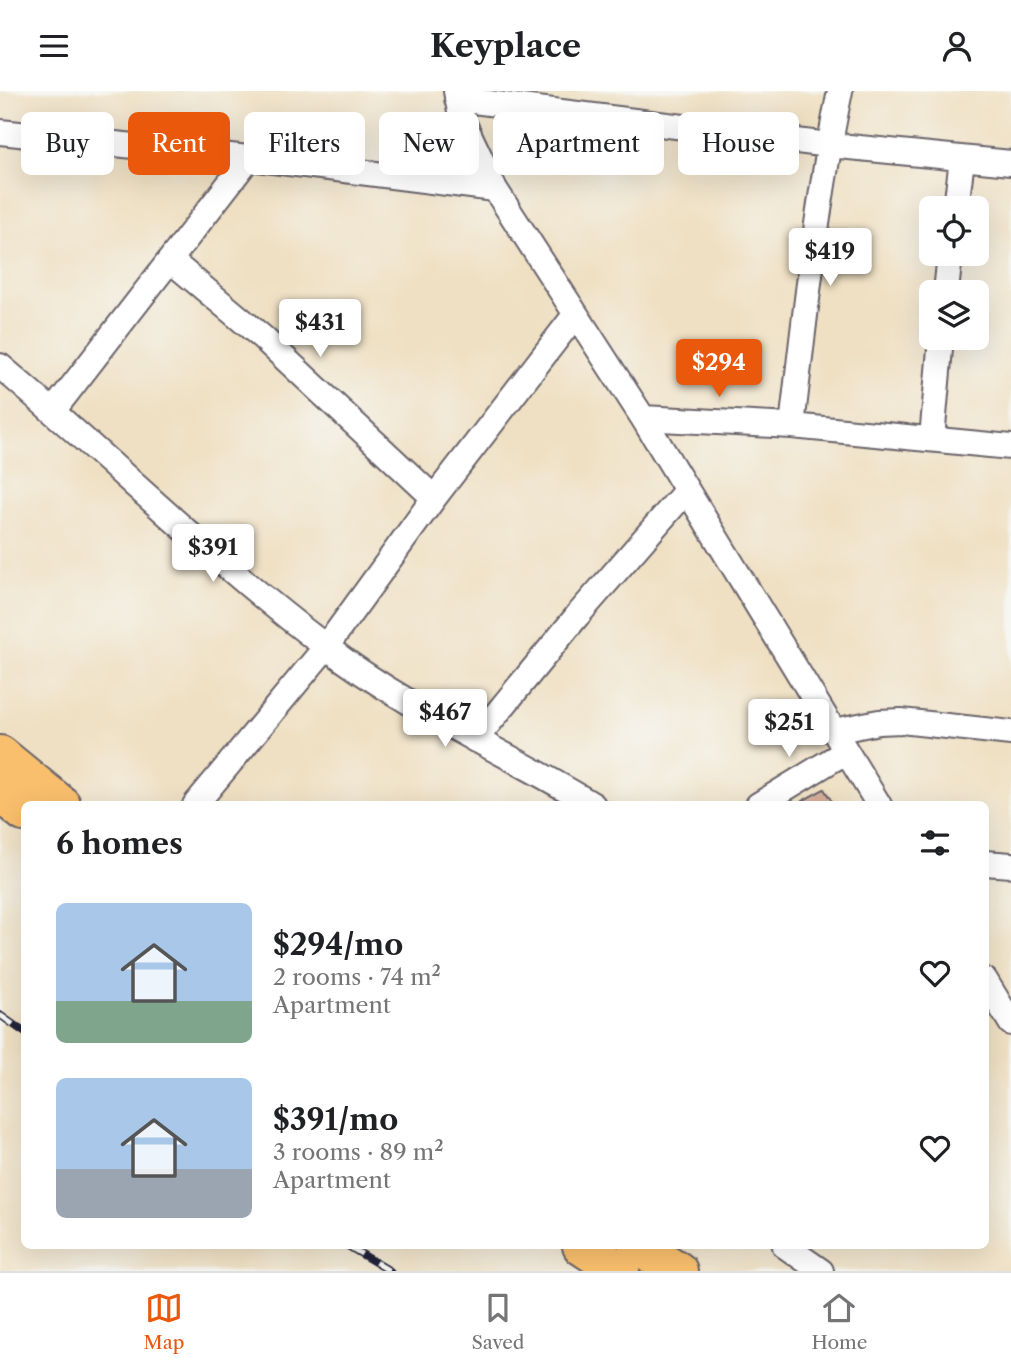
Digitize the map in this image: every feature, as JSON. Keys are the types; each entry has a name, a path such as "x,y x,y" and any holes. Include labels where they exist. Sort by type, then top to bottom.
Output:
{"highway":[{"path":"0,755 56,801"},
{"path":"0,792 21,810"},
{"path":"587,1249 620,1271"},
{"path":"643,1249 678,1271"}],"street":[{"path":"792,426 808,284 840,91"},
{"path":"877,801 643,418 495,189 461,117 456,95 829,145 1011,163"},
{"path":"0,132 244,157"},
{"path":"957,196 962,159"},
{"path":"52,411 244,164"},
{"path":"365,173 495,189"},
{"path":"170,260 262,337 435,498"},
{"path":"198,801 326,647 435,498 575,315"},
{"path":"932,438 940,350"},
{"path":"0,366 208,550 326,647 400,696 586,801"},
{"path":"643,418 792,426 1011,447"},
{"path":"475,740 687,491"},
{"path":"763,801 840,742 878,722 901,721 1011,729"},
{"path":"989,863 1011,865"},
{"path":"989,987 1011,1023"},
{"path":"789,1249 821,1271"}],"building":[{"path":"824,789 832,801 802,801"}],"railway":[{"path":"0,1015 21,1030"},
{"path":"353,1249 390,1271"}]}
